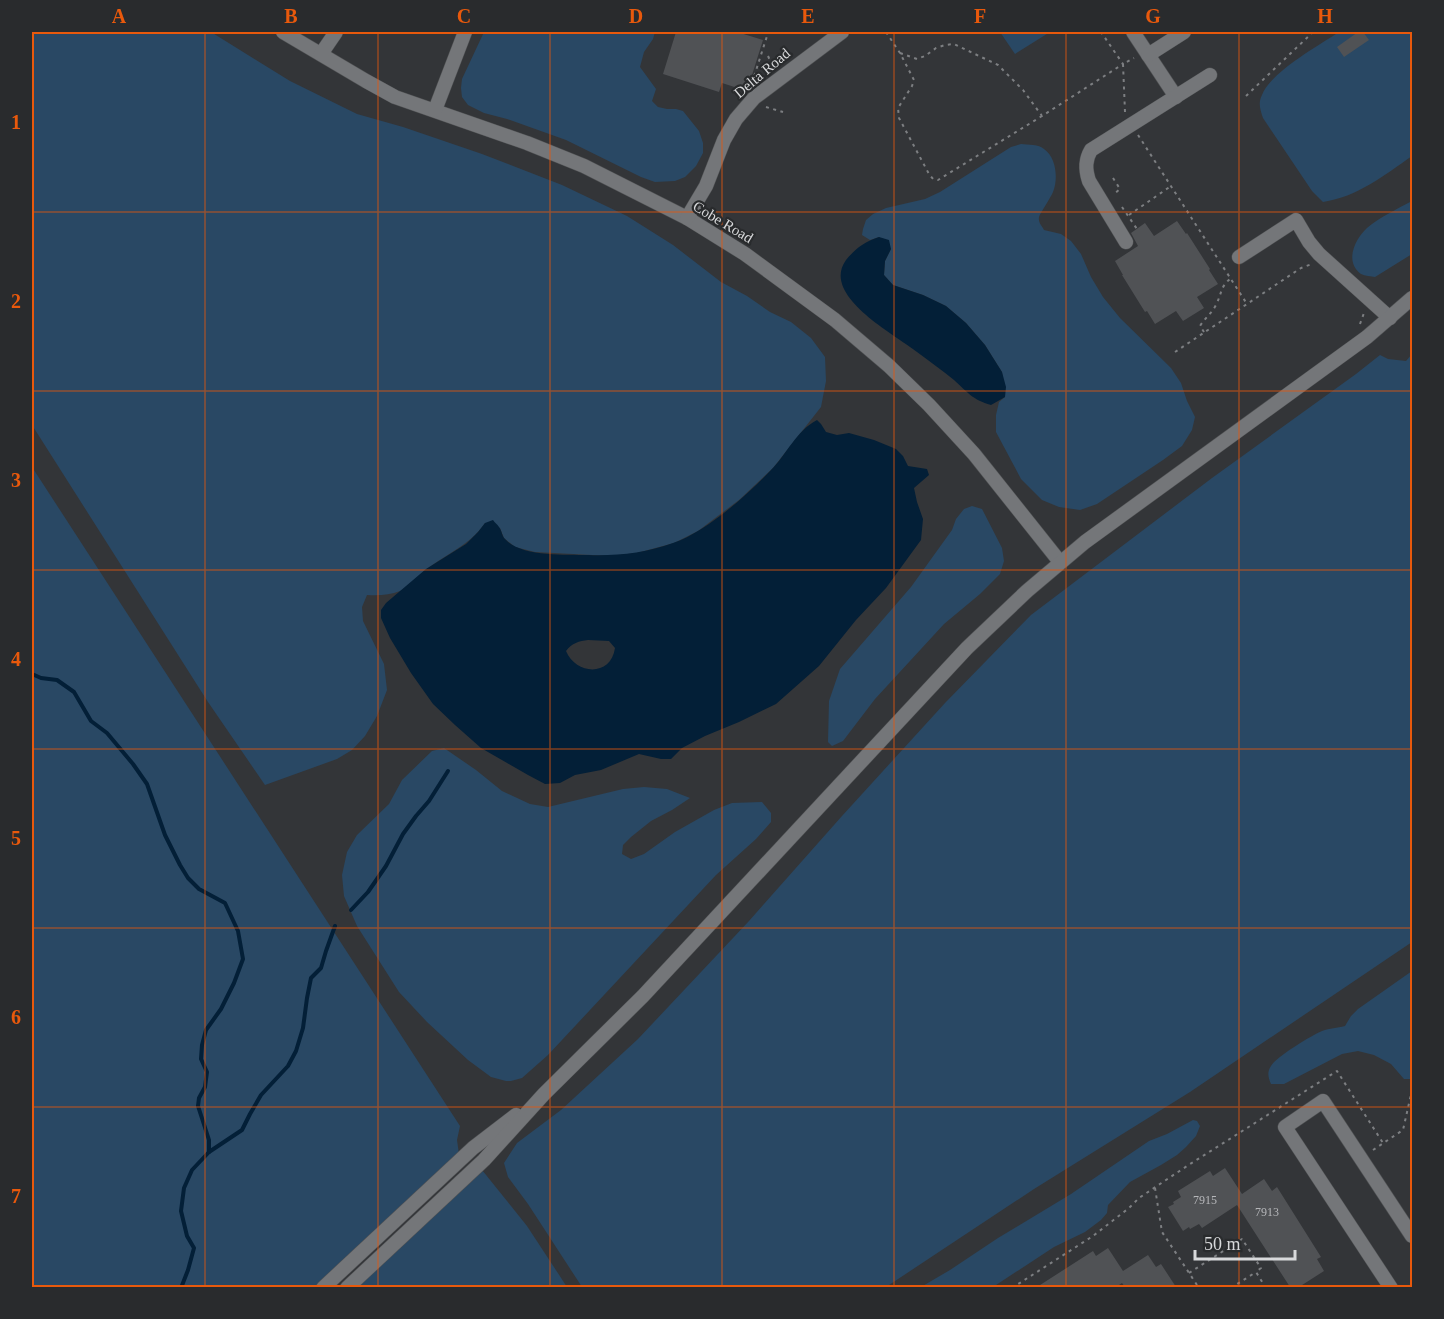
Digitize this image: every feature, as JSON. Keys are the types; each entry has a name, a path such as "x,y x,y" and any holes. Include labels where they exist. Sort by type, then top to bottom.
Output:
{"street":[{"name":"Cobe Road","path":"283,32 394,97 527,143 584,166 687,218 745,254 835,320 889,366 974,454 1060,562"},
{"path":"321,54 336,32"},
{"path":"435,110 465,32"},
{"name":"Delta Road","path":"687,218 706,186 724,140 736,118 754,98 776,80 842,32"},
{"path":"1133,32 1176,98"},
{"path":"1147,53 1184,32"},
{"path":"1126,242 1089,181 1086,171 1087,157 1091,150 1210,75"},
{"path":"1239,257 1296,215 1309,242 1319,254 1390,318"},
{"path":"347,1287 484,1160 544,1094 643,996 728,907 943,672 996,619 1085,542 1367,337 1413,298"},
{"path":"323,1287 473,1148 544,1094"},
{"path":"1391,1287 1285,1127 1323,1101 1413,1236"},
{"path":"460,1161 471,1173"}],"path":[{"path":"750,91 768,33 764,32"},
{"path":"886,32 914,80 898,108 898,118 929,174 933,179 938,180 1123,64 1147,53"},
{"path":"1101,32 1123,64 1125,115"},
{"path":"1246,96 1313,32"},
{"path":"900,53 917,59 936,48 954,44 998,65 1023,90 1042,116"},
{"path":"768,56 774,68"},
{"path":"759,104 783,112"},
{"path":"1137,134 1247,304"},
{"path":"1113,178 1120,189 1113,194 1137,229"},
{"path":"1128,215 1171,186"},
{"path":"1175,352 1301,268 1312,264"},
{"path":"1204,332 1200,326 1204,318 1216,305 1224,284 1231,278"},
{"path":"1358,327 1365,309"},
{"path":"1011,1287 1093,1236 1155,1188 1337,1071 1383,1143"},
{"path":"1361,1158 1403,1130 1413,1090"},
{"path":"1155,1188 1162,1232 1199,1287"},
{"path":"1189,1273 1242,1239 1261,1268 1231,1287"},
{"path":"1256,1272 1266,1287"}],"shaded area":[{"path":"32,32 211,32 290,81 357,114 482,154 562,185 627,216 673,245 721,282 791,322 811,338 825,357 826,381 821,407 773,468 739,500 698,531 674,543 637,553 611,556 535,552 515,547 504,538 500,528 485,523 472,538 403,589 388,594 367,595 362,607 363,621 384,664 387,690 377,716 365,736 352,750 337,759 265,785 208,702 32,425"},
{"path":"484,32 655,32 644,52 640,67 656,89 652,101 658,107 683,111 699,131 703,153 696,166 685,177 675,181 655,182 566,140 484,113 468,105 462,97 462,79"},
{"path":"1000,32 1050,32 1015,54"},
{"path":"1339,32 1412,32 1412,156 1359,190 1323,202 1312,191 1263,118 1260,103 1267,86 1275,77 1296,60"},
{"path":"1021,144 1042,147 1054,163 1055,187 1039,217 1044,230 1061,234 1071,241 1081,254 1103,297 1120,318 1171,368 1181,383 1195,417 1192,430 1182,446 1097,504 1080,510 1059,507 1042,500 1021,479 996,432 999,402 1005,397 1002,372 985,345 966,323 946,306 893,285 884,275 885,261 891,249 879,237 870,240 862,235 866,220 873,214 886,208 925,199 940,192 1011,147"},
{"path":"1412,201 1412,254 1375,277 1361,274 1356,269 1352,257 1359,238 1377,220"},
{"path":"879,237 889,240 891,249 885,261 884,275 893,285 946,306 966,323 985,345 1002,372 1006,387 1005,397 991,405 975,398 940,369 878,325 852,300 843,287 841,274 846,260 861,246"},
{"path":"1412,354 1412,942 1190,1092 1034,1189 886,1287 582,1287 508,1177 504,1163 517,1143 561,1110 638,1039 749,921 945,703 1031,615 1380,355 1388,359 1406,361"},
{"path":"817,420 826,432 837,435 849,433 874,440 896,449 908,466 927,469 929,475 914,488 923,519 921,540 886,588 856,620 819,666 776,704 682,748 671,759 639,754 601,770 575,775 560,783 545,784 481,748 455,725 433,704 390,638 381,618 381,610 386,603 426,569 466,544 485,523 493,520 504,538 512,545 532,552 610,555 663,546 686,538 712,522 738,501 777,464 797,436","holes":["582,641 609,641 615,648 607,664 600,668 585,668 577,665 566,651 573,644"]},
{"path":"32,467 460,1126 457,1140 460,1161 323,1287 32,1287"},
{"path":"972,506 982,509 1002,548 1004,561 1000,574 944,624 875,699 843,741 832,746 828,742 829,701 840,669 911,587 952,530 956,519 964,509"},
{"path":"444,748 502,791 530,804 548,807 623,789 644,787 667,789 690,798 651,821 623,845 622,854 631,859 644,854 675,832 714,810 732,803 762,802 771,813 771,822 756,839 716,875 548,1055 522,1078 511,1081 491,1077 468,1060 399,992 357,926 344,896 342,875 347,852 357,835 389,804 402,780 432,751"},
{"path":"1412,971 1412,1079 1404,1079 1391,1064 1374,1055 1358,1051 1342,1054 1284,1084 1271,1084 1269,1070 1280,1057 1317,1033 1345,1026 1358,1009"},
{"path":"1193,1120 1197,1121 1200,1126 1196,1136 1186,1147 1161,1165 1130,1182 1108,1205 1107,1213 1101,1220 1085,1232 1054,1247 993,1287 921,1287 1071,1194 1149,1141"},
{"path":"478,1165 527,1226 567,1287 347,1288"}],"building":[{"path":"676,32 737,32 763,40 747,91 722,83 719,92 663,74"},
{"path":"1358,32 1363,32 1369,40 1344,57 1337,47"},
{"path":"1177,221 1187,233 1218,284 1197,297 1204,308 1183,321 1176,311 1155,324 1147,311 1145,312 1115,261 1138,246 1131,233 1145,223 1154,236"},
{"path":"1225,1168 1242,1194 1264,1179 1272,1191 1277,1187 1321,1257 1317,1259 1324,1271 1299,1287 1290,1287 1237,1205 1202,1228 1199,1224 1183,1231 1168,1207 1181,1197 1178,1191 1210,1171 1213,1176"},
{"path":"1108,1248 1123,1271 1148,1255 1156,1267 1161,1264 1176,1287 1125,1287 1122,1283 1116,1287 1037,1287 1093,1251 1096,1256"}],"waterway":[{"path":"32,674 57,680 74,692 91,721 107,733 133,764 147,784 165,835 188,878 199,889 225,903 238,931 243,959 221,1009 206,1030 202,1045 201,1059 207,1072 205,1087 199,1098 198,1106 209,1140 209,1152"},
{"path":"351,910 368,892 386,866 403,834 429,801 448,771"},
{"path":"181,1288 194,1248 187,1236 181,1211 184,1188 192,1170 209,1152 242,1130 261,1095 288,1066 296,1051 303,1028 311,978 321,968 335,926"}]}
